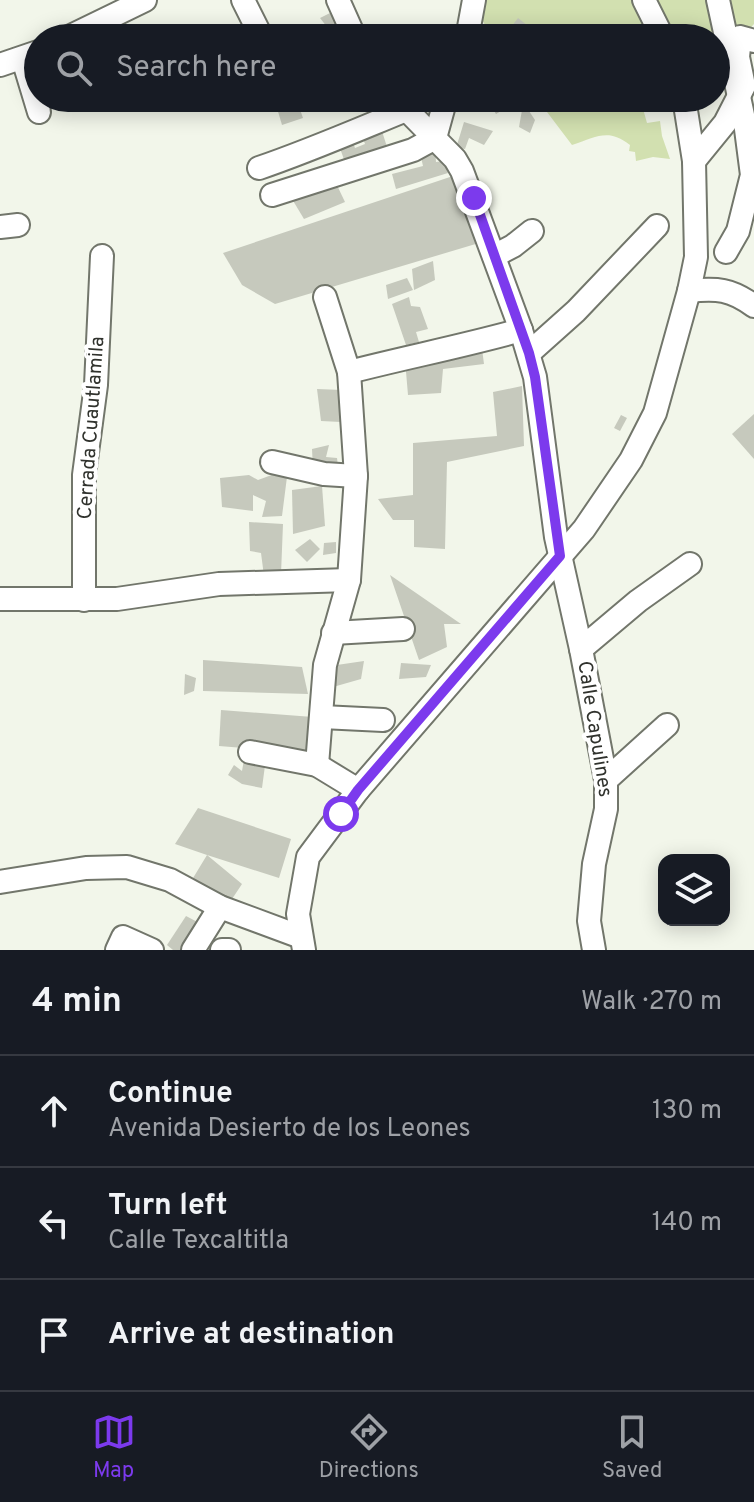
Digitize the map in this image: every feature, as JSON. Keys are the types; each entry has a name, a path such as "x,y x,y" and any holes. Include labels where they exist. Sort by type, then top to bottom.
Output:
{"street":[{"path":"96,24 145,0"},
{"path":"243,0 255,24"},
{"path":"338,0 349,24"},
{"path":"470,24 474,0"},
{"path":"644,0 656,24"},
{"path":"718,0 723,24"},
{"path":"694,161 739,100 744,86 738,57 740,37 754,41"},
{"path":"726,252 738,231 752,175 730,57"},
{"path":"0,65 24,58"},
{"path":"259,168 321,147 385,112"},
{"name":"Calle Capulines","path":"408,112 462,171 521,330 535,377 560,556 606,780 606,809 594,864 589,921 594,950"},
{"path":"272,195 413,150 435,138 442,112"},
{"path":"303,944 298,914 308,857 358,790 601,507 631,460 655,413 696,257 694,161 686,112"},
{"path":"529,353 576,311 657,226"},
{"path":"494,256 532,231"},
{"name":"Cerrada Cuautlamila","path":"84,600 84,475 96,385 102,256"},
{"path":"689,291 717,288 742,297 754,306"},
{"path":"317,765 325,665 349,580 356,476 349,372 325,297"},
{"path":"349,372 409,356 454,349 521,330"},
{"path":"272,462 324,474 356,476"},
{"path":"581,649 638,601 690,564"},
{"path":"0,599 117,599 219,584 349,580"},
{"path":"333,633 403,629"},
{"path":"322,717 383,720"},
{"path":"606,780 667,725"},
{"path":"250,752 317,765 358,790"},
{"path":"0,882 86,868 127,867 170,880 220,907 303,944"},
{"path":"193,950 220,907"},
{"path":"117,950 123,937 152,950"},
{"path":"222,950 229,950"}],"green space":[{"path":"471,0 754,0 754,24 744,35 730,39 730,24 484,24"},
{"path":"547,112 644,112 647,123 660,121 670,159 653,157 636,161 635,152 629,151 630,145 609,135 572,145"}],"building":[{"path":"330,13 337,24 325,24 320,18"},
{"path":"278,112 301,112 303,118 282,125"},
{"path":"522,112 530,112 535,120 530,133 519,127"},
{"path":"464,122 493,131 484,145 469,138 465,149 456,148"},
{"path":"380,125 388,150 346,165 337,140 350,134 355,148 365,144 360,130"},
{"path":"435,148 436,162 444,161 448,173 396,189 392,174 423,166 420,153"},
{"path":"456,175 479,243 275,304 242,285 223,253"},
{"path":"334,179 345,202 304,219 289,194"},
{"path":"433,261 435,280 414,290 412,269"},
{"path":"407,278 413,290 388,299 386,285"},
{"path":"409,297 411,306 420,307 428,329 416,332 419,342 406,345 392,304"},
{"path":"482,349 484,364 443,369 441,393 408,395 405,360"},
{"path":"522,386 524,446 447,462 445,549 414,547 414,520 393,520 378,499 413,495 413,443 497,436 493,392"},
{"path":"317,389 342,390 341,422 321,421"},
{"path":"754,414 754,459 732,434"},
{"path":"621,415 627,418 620,431 614,428"},
{"path":"329,445 326,457 337,458 338,466 313,469 312,449"},
{"path":"288,469 282,516 262,517 266,501 253,495 253,511 222,507 220,478 249,475 258,480"},
{"path":"322,486 325,526 293,534 292,490"},
{"path":"249,522 283,524 281,574 264,576 261,553 250,551"},
{"path":"310,539 320,549 307,562 295,550"},
{"path":"336,542 336,553 323,555 324,543"},
{"path":"390,575 461,624 444,624 447,647 419,660"},
{"path":"203,660 302,667 308,694 203,691"},
{"path":"364,661 361,679 333,687 330,666"},
{"path":"401,663 431,665 426,677 399,679"},
{"path":"185,674 196,678 194,691 184,695"},
{"path":"221,710 313,717 306,753 219,746"},
{"path":"245,754 266,758 262,788 242,784 228,775 234,765 242,771"},
{"path":"198,808 291,839 279,878 175,844"},
{"path":"207,855 242,884 228,905 187,888"},
{"path":"186,916 207,927 193,950 173,950 167,945"}],"route":[{"path":"341,814 358,790 560,556 535,377 474,198"}]}
